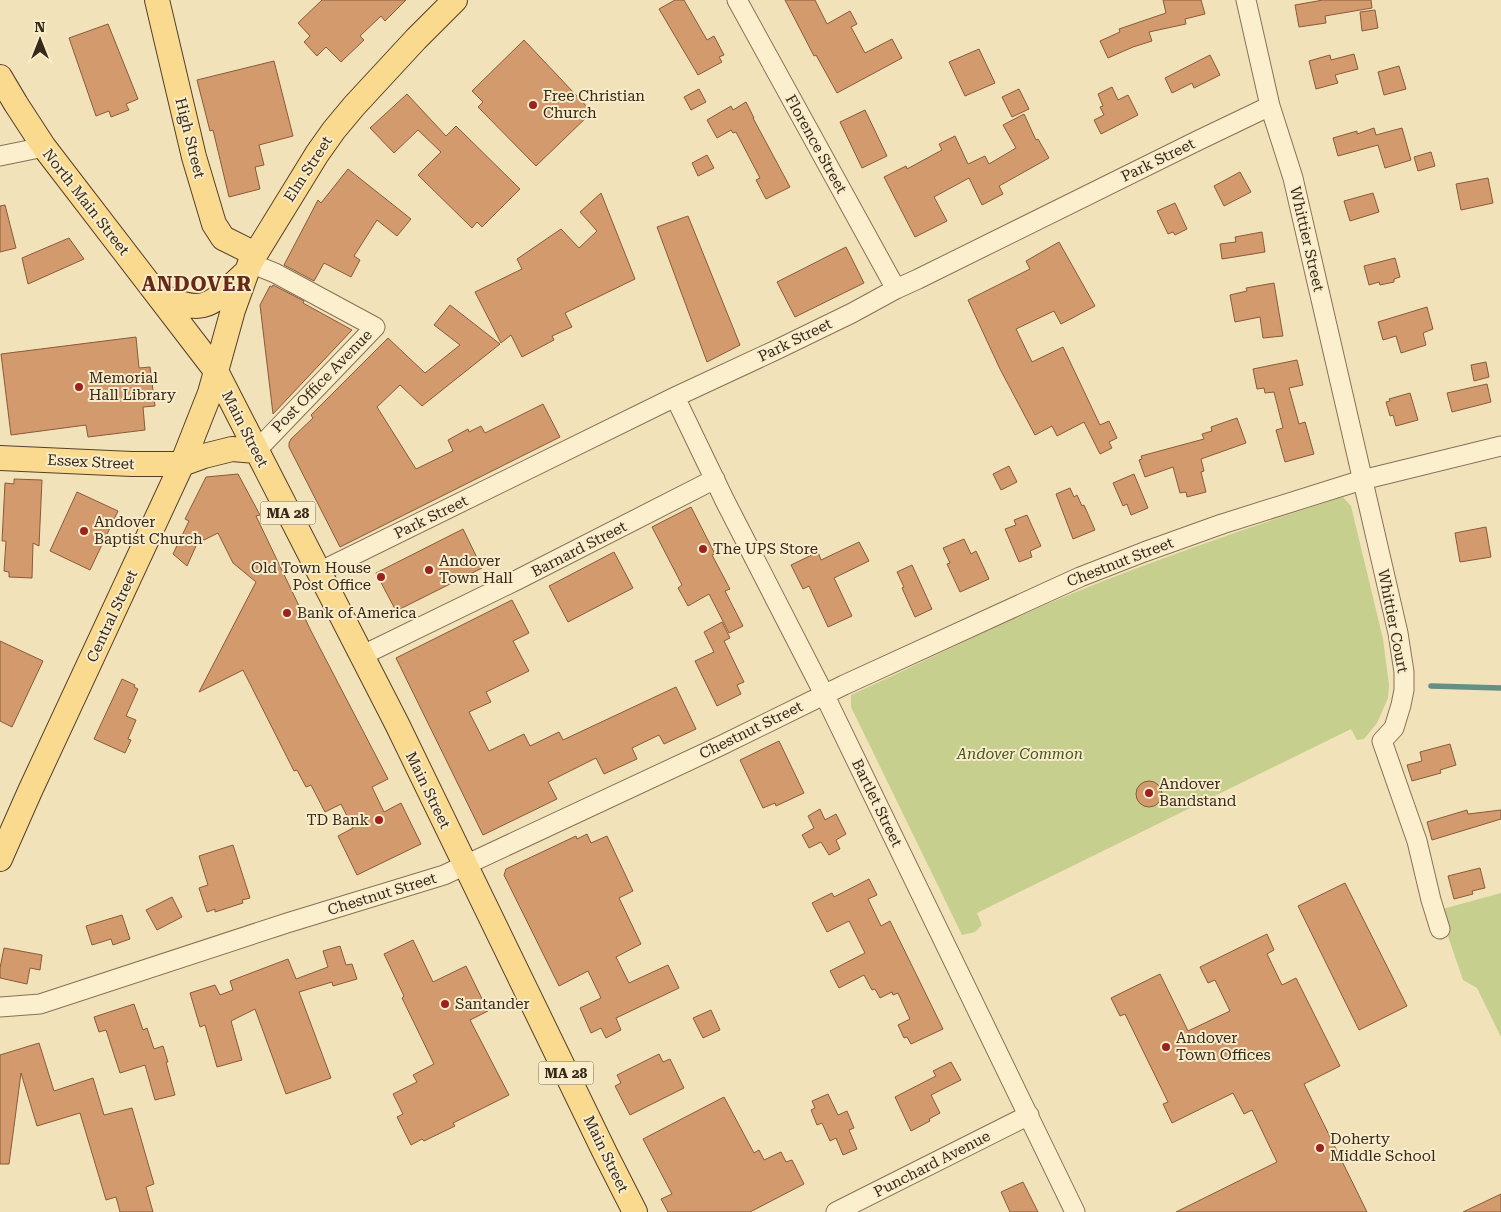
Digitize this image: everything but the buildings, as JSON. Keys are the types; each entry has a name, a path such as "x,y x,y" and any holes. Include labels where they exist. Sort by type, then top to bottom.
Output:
{"main road":[{"name":"High Street","path":"157,0 194,157 214,224 223,238 250,263"},
{"name":"Elm Street","path":"216,370 233,310 250,263 317,154 354,106 455,0"},
{"name":"North Main Street","path":"0,77 44,147 216,370"},
{"path":"157,294 188,306 207,305 219,298 250,263"},
{"name":"Main Street","path":"216,370 397,724 635,1212"},
{"name":"Central Street","path":"0,859 182,464 210,393 216,370"},
{"name":"Essex Street","path":"0,458 132,464 182,464 204,456 232,450 256,451"}],"street":[{"name":"Florence Street","path":"737,0 896,288"},
{"name":"Whittier Street","path":"1246,0 1270,106 1295,188 1362,480"},
{"name":"Park Street","path":"319,572 852,313 896,288 918,279 1270,106"},
{"path":"0,156 44,147"},
{"name":"Post Office Avenue","path":"250,263 275,272 375,327 256,451"},
{"name":"Bartlet Street","path":"676,397 715,479 824,694 1075,1212"},
{"name":"Chestnut Street","path":"0,1007 40,1004 287,923 420,883 465,866 734,739 824,694 1080,577 1222,524 1362,480 1501,446"},
{"name":"Barnard Street","path":"361,656 517,580 715,479"},
{"name":"Whittier Court","path":"1362,480 1398,633 1404,672 1404,690 1394,728 1382,741 1417,841 1430,900 1440,930"},
{"name":"Punchard Avenue","path":"836,1212 1029,1115"}],"green space":[{"name":"Andover Common","path":"1343,497 1351,506 1383,639 1389,685 1388,698 1377,723 1364,739 1357,740 1351,729 977,913 982,925 975,932 962,935 851,707 851,695 998,626 1120,574 1268,521"},
{"path":"1501,893 1501,1037 1477,988 1463,980 1439,910"}],"waterway":[{"path":"1431,686 1501,688"}],"place":[{"name":"Free Christian Church","path":"533,105"},
{"name":"Memorial Hall Library","path":"79,387"},
{"name":"Andover Baptist Church","path":"84,531"},
{"name":"The UPS Store","path":"703,549"},
{"name":"Andover Town Hall","path":"429,570"},
{"name":"Old Town House Post Office","path":"381,577"},
{"name":"Bank of America","path":"287,613"},
{"name":"Andover Bandstand","path":"1149,793"},
{"name":"TD Bank","path":"379,820"},
{"name":"Santander","path":"445,1004"},
{"name":"Andover Town Offices","path":"1166,1047"},
{"name":"Doherty Middle School","path":"1320,1148"}],"district":[{"name":"ANDOVER","path":"197,284"}]}
